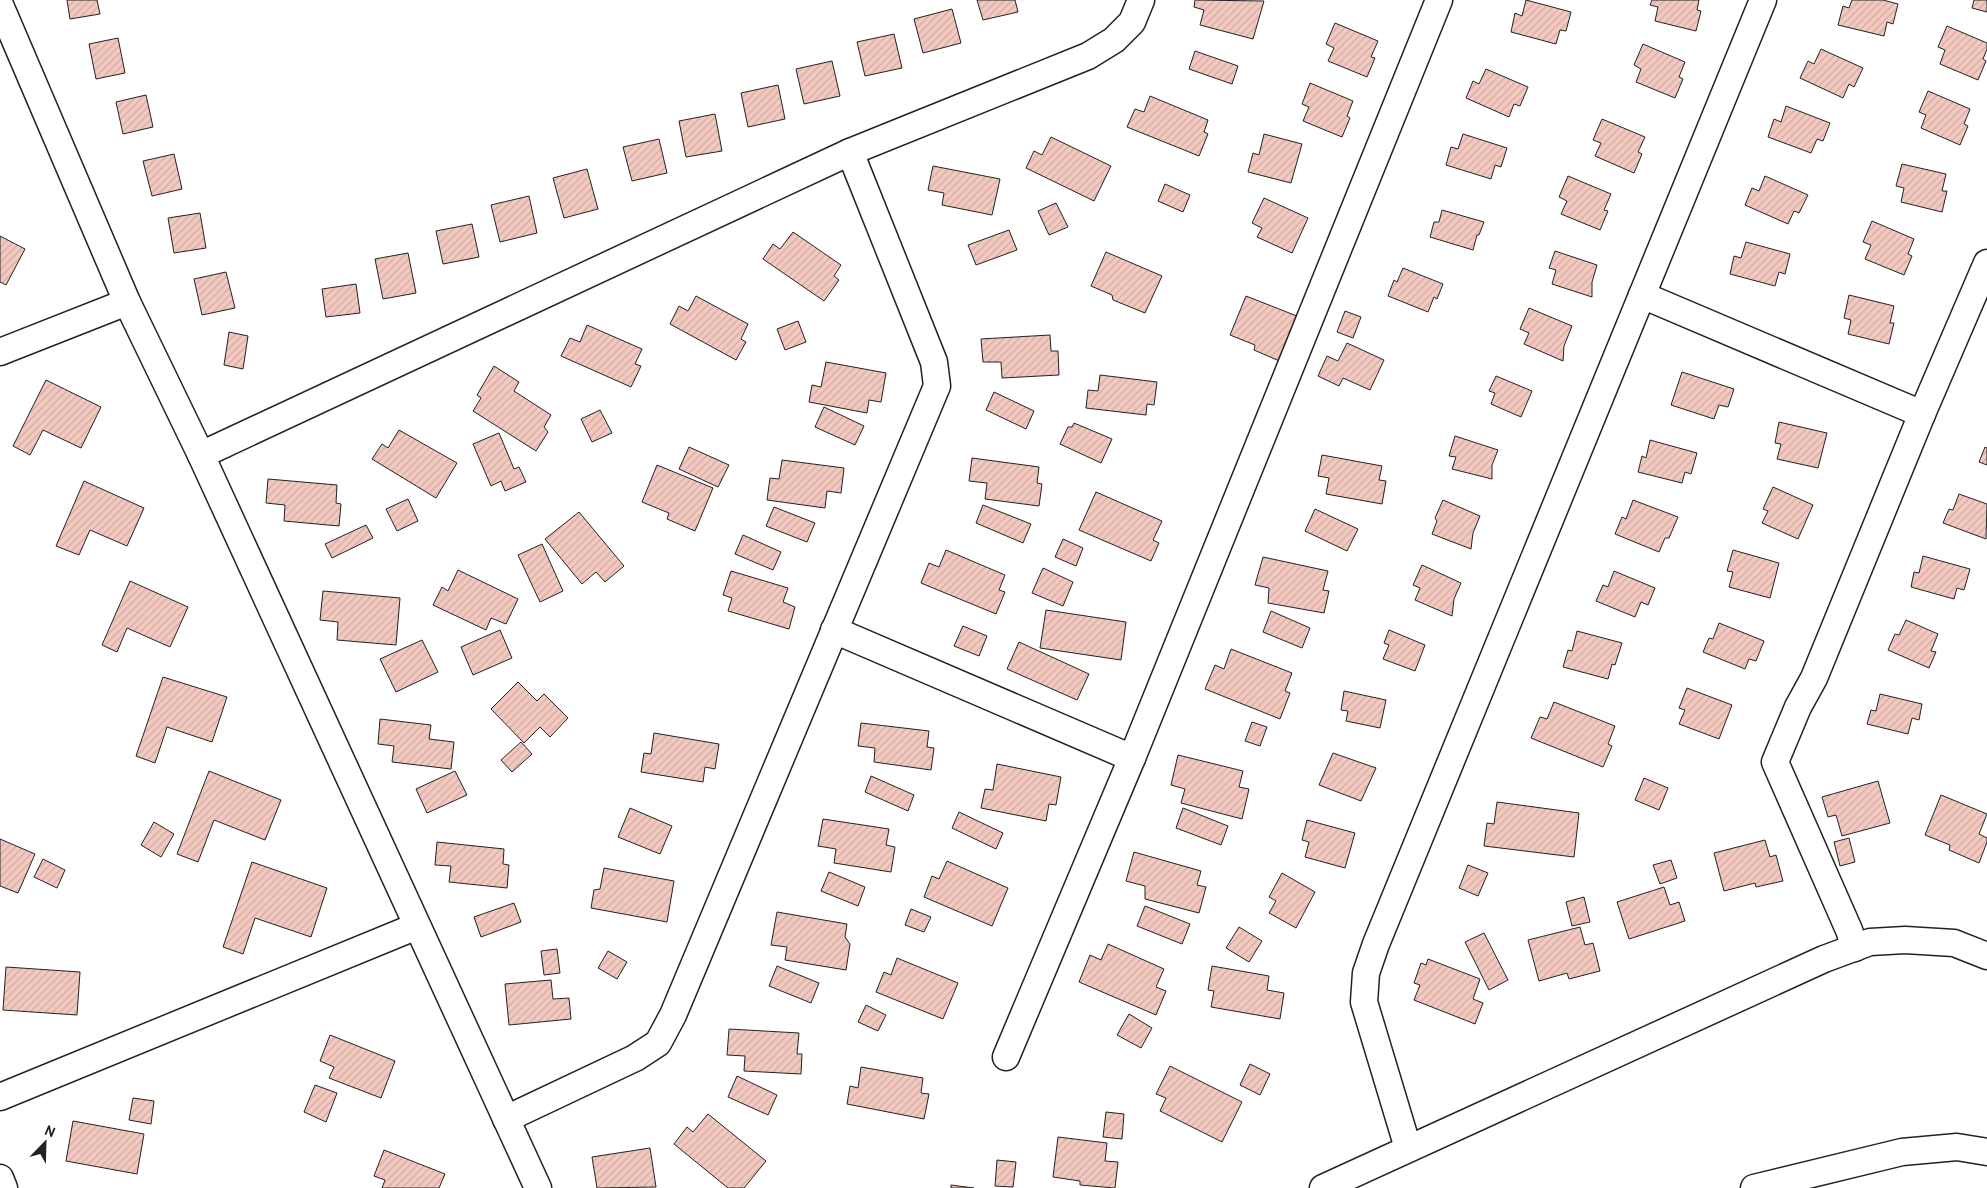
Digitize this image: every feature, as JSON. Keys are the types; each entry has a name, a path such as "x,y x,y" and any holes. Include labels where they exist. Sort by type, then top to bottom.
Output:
{"street":[{"path":"201,455 850,152 1088,56 1114,40 1132,22 1141,0"},
{"path":"1006,1058 1132,758 1439,0"},
{"path":"1408,1148 1364,1002 1366,973 1764,0"},
{"path":"0,5 127,302 201,455 538,1188"},
{"path":"506,1119 635,1058 658,1043 674,1015 937,386 934,362 850,152"},
{"path":"1855,948 1849,930 1775,762 1798,707 1814,678 1922,414 1987,263"},
{"path":"1642,295 1922,414"},
{"path":"0,352 127,302"},
{"path":"834,630 1132,758"},
{"path":"0,1098 417,926"},
{"path":"1323,1188 1824,959 1870,942 1905,940 1954,943 1987,956"},
{"path":"1754,1188 1902,1152 1956,1148 1987,1152"},
{"path":"0,1178 4,1188"}],"building":[{"path":"67,0 97,0 100,14 70,19"},
{"path":"977,0 1015,0 1018,12 983,20"},
{"path":"1195,0 1264,1 1253,39 1200,25 1204,10 1194,7"},
{"path":"1526,0 1571,12 1566,31 1560,30 1556,44 1511,32 1515,13 1522,16"},
{"path":"1652,0 1699,0 1697,10 1701,11 1696,31 1655,21 1658,7 1650,5"},
{"path":"1852,0 1883,0 1898,4 1893,24 1887,22 1884,36 1838,25 1843,6 1849,8"},
{"path":"1974,0 1987,0 1987,12 1972,8"},
{"path":"952,9 961,43 923,53 914,19"},
{"path":"1335,23 1378,41 1371,57 1375,58 1367,77 1328,61 1334,48 1326,44"},
{"path":"1947,26 1987,43 1983,59 1986,61 1978,80 1940,64 1945,50 1938,47"},
{"path":"894,34 902,68 865,76 857,42"},
{"path":"118,38 125,73 96,79 89,44"},
{"path":"1643,44 1685,62 1679,77 1683,79 1675,98 1636,82 1641,69 1634,65"},
{"path":"1821,49 1863,68 1854,87 1849,84 1843,98 1800,78 1808,61 1814,64"},
{"path":"1195,51 1238,66 1232,84 1189,69"},
{"path":"832,61 840,96 804,104 796,69"},
{"path":"1486,69 1528,87 1520,106 1514,104 1509,117 1466,98 1473,81 1479,84"},
{"path":"1310,83 1353,101 1347,116 1350,118 1342,137 1303,121 1309,107 1302,104"},
{"path":"778,85 785,119 748,127 741,93"},
{"path":"1928,91 1970,109 1964,124 1968,126 1960,145 1921,128 1926,115 1919,112"},
{"path":"146,95 153,127 123,134 116,102"},
{"path":"1150,96 1208,120 1204,132 1208,134 1199,156 1127,127 1135,109 1144,112"},
{"path":"1786,106 1830,123 1823,141 1817,139 1811,153 1768,137 1774,119 1781,122"},
{"path":"715,114 722,151 686,157 679,121"},
{"path":"1602,119 1645,137 1638,152 1642,154 1634,173 1595,156 1601,143 1593,140"},
{"path":"1264,134 1302,144 1291,183 1248,172 1253,153 1259,155"},
{"path":"1463,134 1507,148 1501,167 1495,165 1491,179 1446,165 1451,147 1458,149"},
{"path":"1051,137 1111,166 1094,201 1026,168 1034,151 1042,155"},
{"path":"659,139 667,173 632,181 623,147"},
{"path":"174,154 182,189 152,196 143,161"},
{"path":"1902,164 1946,174 1942,191 1947,191 1942,212 1901,202 1904,188 1896,186"},
{"path":"933,166 1000,179 992,215 942,205 944,193 928,190"},
{"path":"587,169 598,209 564,218 553,178"},
{"path":"1568,176 1611,194 1604,210 1608,211 1600,230 1561,214 1567,201 1559,197"},
{"path":"1765,176 1808,195 1799,213 1794,211 1788,224 1745,205 1752,188 1759,191"},
{"path":"1165,184 1190,195 1183,212 1158,201"},
{"path":"529,196 537,233 500,242 491,205"},
{"path":"1264,198 1308,218 1292,253 1257,237 1262,228 1252,223"},
{"path":"1056,203 1068,227 1049,235 1038,211"},
{"path":"1442,210 1484,222 1479,235 1477,235 1473,250 1430,237 1434,222 1439,222"},
{"path":"200,213 206,248 174,253 168,218"},
{"path":"1872,221 1914,239 1908,254 1912,256 1904,275 1865,259 1871,245 1863,242"},
{"path":"472,224 479,257 443,264 436,231"},
{"path":"1009,230 1017,250 976,265 968,245"},
{"path":"793,232 841,265 834,276 839,280 824,301 763,259 773,244 780,249"},
{"path":"0,236 25,249 6,285 0,282"},
{"path":"1746,242 1790,254 1785,274 1779,272 1775,286 1730,274 1734,256 1741,258"},
{"path":"1555,251 1597,265 1592,282 1592,297 1552,284 1556,270 1549,268"},
{"path":"1106,252 1162,276 1145,313 1113,300 1112,295 1091,286"},
{"path":"408,253 416,293 383,299 375,259"},
{"path":"1403,268 1443,284 1437,299 1434,297 1428,312 1388,296 1394,280 1397,282"},
{"path":"226,272 235,308 202,315 194,279"},
{"path":"356,284 360,313 326,317 322,289"},
{"path":"1849,295 1894,306 1890,323 1894,323 1889,344 1848,334 1851,320 1844,318"},
{"path":"696,296 748,324 741,339 746,342 736,360 670,324 679,306 688,311"},
{"path":"1246,296 1302,318 1284,363 1254,350 1255,345 1230,335"},
{"path":"1529,308 1572,326 1564,346 1563,361 1524,344 1529,333 1520,329"},
{"path":"1345,311 1361,317 1353,338 1337,332"},
{"path":"798,321 806,342 785,350 777,329"},
{"path":"587,325 642,349 635,364 641,366 631,387 561,356 570,338 580,342"},
{"path":"229,332 248,336 243,369 224,365"},
{"path":"1050,335 1051,351 1058,351 1059,375 1002,378 1001,362 983,362 981,339"},
{"path":"1347,343 1384,360 1370,390 1343,378 1339,386 1318,376 1327,356 1338,361"},
{"path":"826,362 886,373 881,402 869,400 867,413 809,402 812,385 821,387"},
{"path":"494,366 519,382 514,391 551,415 544,427 548,432 536,451 473,411 481,398 477,395"},
{"path":"1682,372 1734,389 1728,407 1719,405 1714,419 1671,405"},
{"path":"1100,375 1157,382 1154,405 1147,404 1146,415 1086,408 1088,390 1098,391"},
{"path":"1496,376 1532,391 1521,417 1491,404 1495,393 1489,391"},
{"path":"46,380 101,407 81,448 43,430 30,455 13,446"},
{"path":"994,392 1034,411 1026,429 986,410"},
{"path":"824,407 864,426 855,445 815,427"},
{"path":"600,410 612,433 592,442 581,419"},
{"path":"1779,422 1827,433 1818,468 1777,459 1781,444 1775,443"},
{"path":"1074,423 1112,439 1101,463 1060,444 1068,427 1072,427"},
{"path":"399,430 457,463 436,498 372,459 382,444 388,448"},
{"path":"499,433 514,469 519,467 526,482 505,491 501,481 491,486 473,444"},
{"path":"1455,436 1498,450 1492,465 1492,479 1452,469 1456,457 1449,456"},
{"path":"1650,440 1697,453 1691,474 1685,472 1682,483 1638,472 1642,456 1646,458"},
{"path":"689,447 729,465 718,487 679,469"},
{"path":"1985,447 1987,448 1987,465 1979,462"},
{"path":"1322,455 1382,466 1379,480 1386,481 1382,504 1326,494 1329,478 1318,476"},
{"path":"972,458 1039,467 1037,483 1042,484 1039,506 985,499 987,483 969,481"},
{"path":"782,460 844,468 841,493 827,491 825,508 767,500 770,478 779,479"},
{"path":"657,465 713,488 695,531 667,519 669,513 642,502"},
{"path":"268,479 337,485 336,503 341,504 339,526 284,521 285,505 266,503"},
{"path":"84,481 144,508 127,546 90,530 79,555 56,546"},
{"path":"1773,487 1813,505 1798,539 1762,523 1768,511 1763,509"},
{"path":"1096,492 1162,521 1153,540 1159,543 1151,561 1079,530"},
{"path":"1959,494 1987,504 1986,539 1943,523 1949,509 1953,510"},
{"path":"408,499 418,521 397,531 386,509"},
{"path":"1443,500 1480,516 1473,533 1471,549 1432,534 1437,521 1435,518"},
{"path":"1633,500 1678,517 1669,538 1665,538 1659,552 1615,534 1622,517 1626,519"},
{"path":"983,505 1031,524 1023,543 976,523"},
{"path":"774,507 815,523 807,542 766,526"},
{"path":"1315,509 1358,529 1347,551 1305,531"},
{"path":"579,512 624,566 605,582 596,572 582,584 545,539"},
{"path":"366,525 373,538 332,558 325,544"},
{"path":"743,535 781,552 773,570 735,554"},
{"path":"1063,539 1083,548 1076,566 1055,557"},
{"path":"542,544 563,591 540,602 518,555"},
{"path":"946,550 1005,575 999,590 1005,592 996,614 921,583 929,563 939,567"},
{"path":"1733,550 1779,563 1770,598 1729,587 1733,572 1727,571"},
{"path":"1923,556 1970,569 1964,590 1957,588 1954,599 1911,587 1914,572 1919,573"},
{"path":"1263,557 1328,571 1323,590 1329,591 1324,613 1268,603 1269,588 1255,585"},
{"path":"1422,565 1461,583 1454,599 1452,616 1415,600 1420,588 1413,585"},
{"path":"1043,568 1073,582 1063,606 1032,593"},
{"path":"458,570 518,599 506,624 491,618 486,630 433,605 442,587 448,591"},
{"path":"731,571 788,588 783,602 795,607 789,629 728,611 732,598 723,595"},
{"path":"1614,571 1655,588 1648,605 1641,602 1635,617 1596,601 1603,585 1608,587"},
{"path":"130,581 188,607 170,647 127,628 117,652 102,645"},
{"path":"323,591 400,598 396,645 337,640 338,622 320,620"},
{"path":"1046,610 1126,622 1121,660 1040,648"},
{"path":"1271,611 1310,628 1302,648 1263,632"},
{"path":"1906,620 1938,634 1931,651 1936,652 1929,668 1888,650 1895,634 1899,635"},
{"path":"1719,623 1764,641 1756,661 1749,659 1745,669 1703,652 1709,638 1713,639"},
{"path":"963,626 987,636 979,656 954,646"},
{"path":"500,630 512,658 473,675 461,647"},
{"path":"1389,630 1425,645 1415,671 1383,659 1389,645 1384,643"},
{"path":"1577,631 1622,643 1615,665 1612,664 1608,679 1563,667 1568,650 1572,651"},
{"path":"422,640 438,672 396,692 380,659"},
{"path":"1019,642 1089,674 1077,700 1007,669"},
{"path":"1231,649 1292,673 1285,691 1290,693 1280,719 1205,689 1215,665 1224,669"},
{"path":"163,677 227,697 212,742 167,727 155,763 136,756"},
{"path":"518,682 537,701 544,694 568,718 550,737 540,727 524,743 491,709"},
{"path":"1687,688 1732,705 1719,739 1679,724 1685,710 1679,708"},
{"path":"1344,691 1386,700 1380,728 1346,721 1348,711 1341,710"},
{"path":"1880,694 1922,704 1919,720 1912,718 1908,734 1867,724 1871,710 1876,711"},
{"path":"1554,702 1615,726 1608,744 1612,746 1603,767 1531,738 1540,717 1547,719"},
{"path":"380,719 431,725 429,739 454,742 451,769 392,762 394,746 378,744"},
{"path":"1252,722 1267,727 1260,746 1245,741"},
{"path":"861,723 929,731 927,747 934,748 931,770 874,762 875,748 858,746"},
{"path":"654,733 719,744 715,769 705,767 703,782 641,772 644,753 651,754"},
{"path":"521,742 532,754 512,772 501,760"},
{"path":"1333,753 1376,768 1361,801 1319,785"},
{"path":"1178,755 1243,771 1239,787 1249,789 1242,819 1181,803 1185,789 1171,785"},
{"path":"997,764 1061,777 1056,805 1049,804 1046,821 981,808 985,789 993,790"},
{"path":"209,771 281,800 265,840 214,820 198,862 177,854"},
{"path":"455,771 467,795 427,813 416,789"},
{"path":"871,776 914,795 908,811 865,792"},
{"path":"1644,778 1668,788 1659,810 1635,800"},
{"path":"1878,781 1890,823 1842,836 1836,815 1828,817 1822,797"},
{"path":"1941,795 1987,814 1979,834 1987,838 1987,842 1979,863 1949,850 1950,845 1925,835"},
{"path":"1497,802 1579,813 1574,857 1484,846 1487,823 1494,824"},
{"path":"630,808 672,826 660,854 618,837"},
{"path":"1183,808 1228,826 1221,845 1176,828"},
{"path":"959,812 1003,833 996,849 952,828"},
{"path":"823,819 889,829 886,845 895,847 891,872 834,863 836,849 818,846"},
{"path":"1307,820 1355,833 1345,868 1305,857 1309,842 1302,840"},
{"path":"154,822 174,834 161,857 141,845"},
{"path":"1849,838 1855,862 1840,866 1834,842"},
{"path":"0,839 35,854 18,893 0,886"},
{"path":"1765,840 1770,857 1776,855 1783,881 1756,887 1755,883 1724,891 1714,853"},
{"path":"437,842 504,849 503,864 509,865 507,888 449,882 451,866 435,865"},
{"path":"1134,852 1201,871 1197,885 1206,887 1199,913 1145,899 1145,886 1126,881"},
{"path":"43,859 65,870 57,888 34,877"},
{"path":"1671,860 1677,878 1660,884 1653,865"},
{"path":"947,861 1008,888 992,926 924,897 932,876 939,879"},
{"path":"252,862 327,888 311,937 255,918 243,954 223,947"},
{"path":"1468,865 1488,873 1478,896 1459,888"},
{"path":"604,868 674,881 667,922 591,908 594,890 600,889"},
{"path":"829,872 865,887 858,906 821,891"},
{"path":"1282,873 1315,892 1296,928 1269,913 1276,901 1269,897"},
{"path":"1664,887 1670,905 1679,902 1685,921 1629,939 1617,902"},
{"path":"1584,897 1590,922 1572,926 1566,902"},
{"path":"514,903 521,922 481,937 474,917"},
{"path":"1145,906 1190,924 1182,944 1137,926"},
{"path":"911,909 931,917 924,932 905,925"},
{"path":"777,912 847,924 845,937 850,944 846,970 785,960 787,947 771,945"},
{"path":"1239,927 1262,941 1249,962 1226,948"},
{"path":"1580,927 1585,945 1593,943 1600,971 1569,979 1567,973 1539,981 1528,940"},
{"path":"1484,933 1508,980 1489,990 1465,942"},
{"path":"1108,944 1164,969 1156,987 1166,991 1156,1015 1079,982 1090,955 1101,960"},
{"path":"557,949 560,973 544,975 541,951"},
{"path":"608,951 627,962 617,979 598,968"},
{"path":"897,958 958,983 943,1019 876,992 884,972 891,975"},
{"path":"1428,959 1480,979 1473,999 1483,1003 1475,1024 1414,1000 1420,985 1414,983 1421,963 1426,965"},
{"path":"777,966 819,983 811,1003 769,986"},
{"path":"1212,966 1269,976 1267,990 1284,993 1280,1019 1211,1007 1214,991 1208,990"},
{"path":"6,967 80,972 77,1015 3,1010"},
{"path":"551,980 553,999 569,998 571,1019 509,1025 505,984"},
{"path":"866,1005 886,1015 878,1031 858,1022"},
{"path":"1129,1014 1152,1028 1141,1048 1117,1035"},
{"path":"729,1029 799,1033 797,1054 802,1054 801,1074 744,1071 745,1056 727,1055"},
{"path":"330,1035 395,1061 381,1098 329,1078 334,1067 320,1061"},
{"path":"1250,1064 1270,1074 1260,1095 1240,1085"},
{"path":"1170,1066 1242,1102 1222,1142 1160,1111 1166,1098 1156,1094"},
{"path":"861,1067 923,1078 921,1093 929,1094 924,1119 847,1104 850,1086 858,1088"},
{"path":"737,1076 777,1095 768,1115 728,1097"},
{"path":"315,1085 337,1093 326,1122 304,1112"},
{"path":"133,1098 154,1101 151,1124 129,1120"},
{"path":"1106,1112 1124,1114 1122,1139 1103,1137"},
{"path":"708,1114 766,1161 744,1188 728,1188 674,1144 687,1127 693,1132"},
{"path":"73,1121 144,1134 137,1174 66,1161"},
{"path":"1058,1137 1107,1143 1105,1161 1118,1162 1115,1188 1080,1185 1080,1181 1053,1177"},
{"path":"650,1148 656,1187 597,1188 592,1157"},
{"path":"384,1150 445,1174 439,1188 382,1188 385,1180 374,1176"},
{"path":"997,1160 1016,1162 1013,1187 995,1186"},
{"path":"951,1185 974,1188 951,1188"}]}
